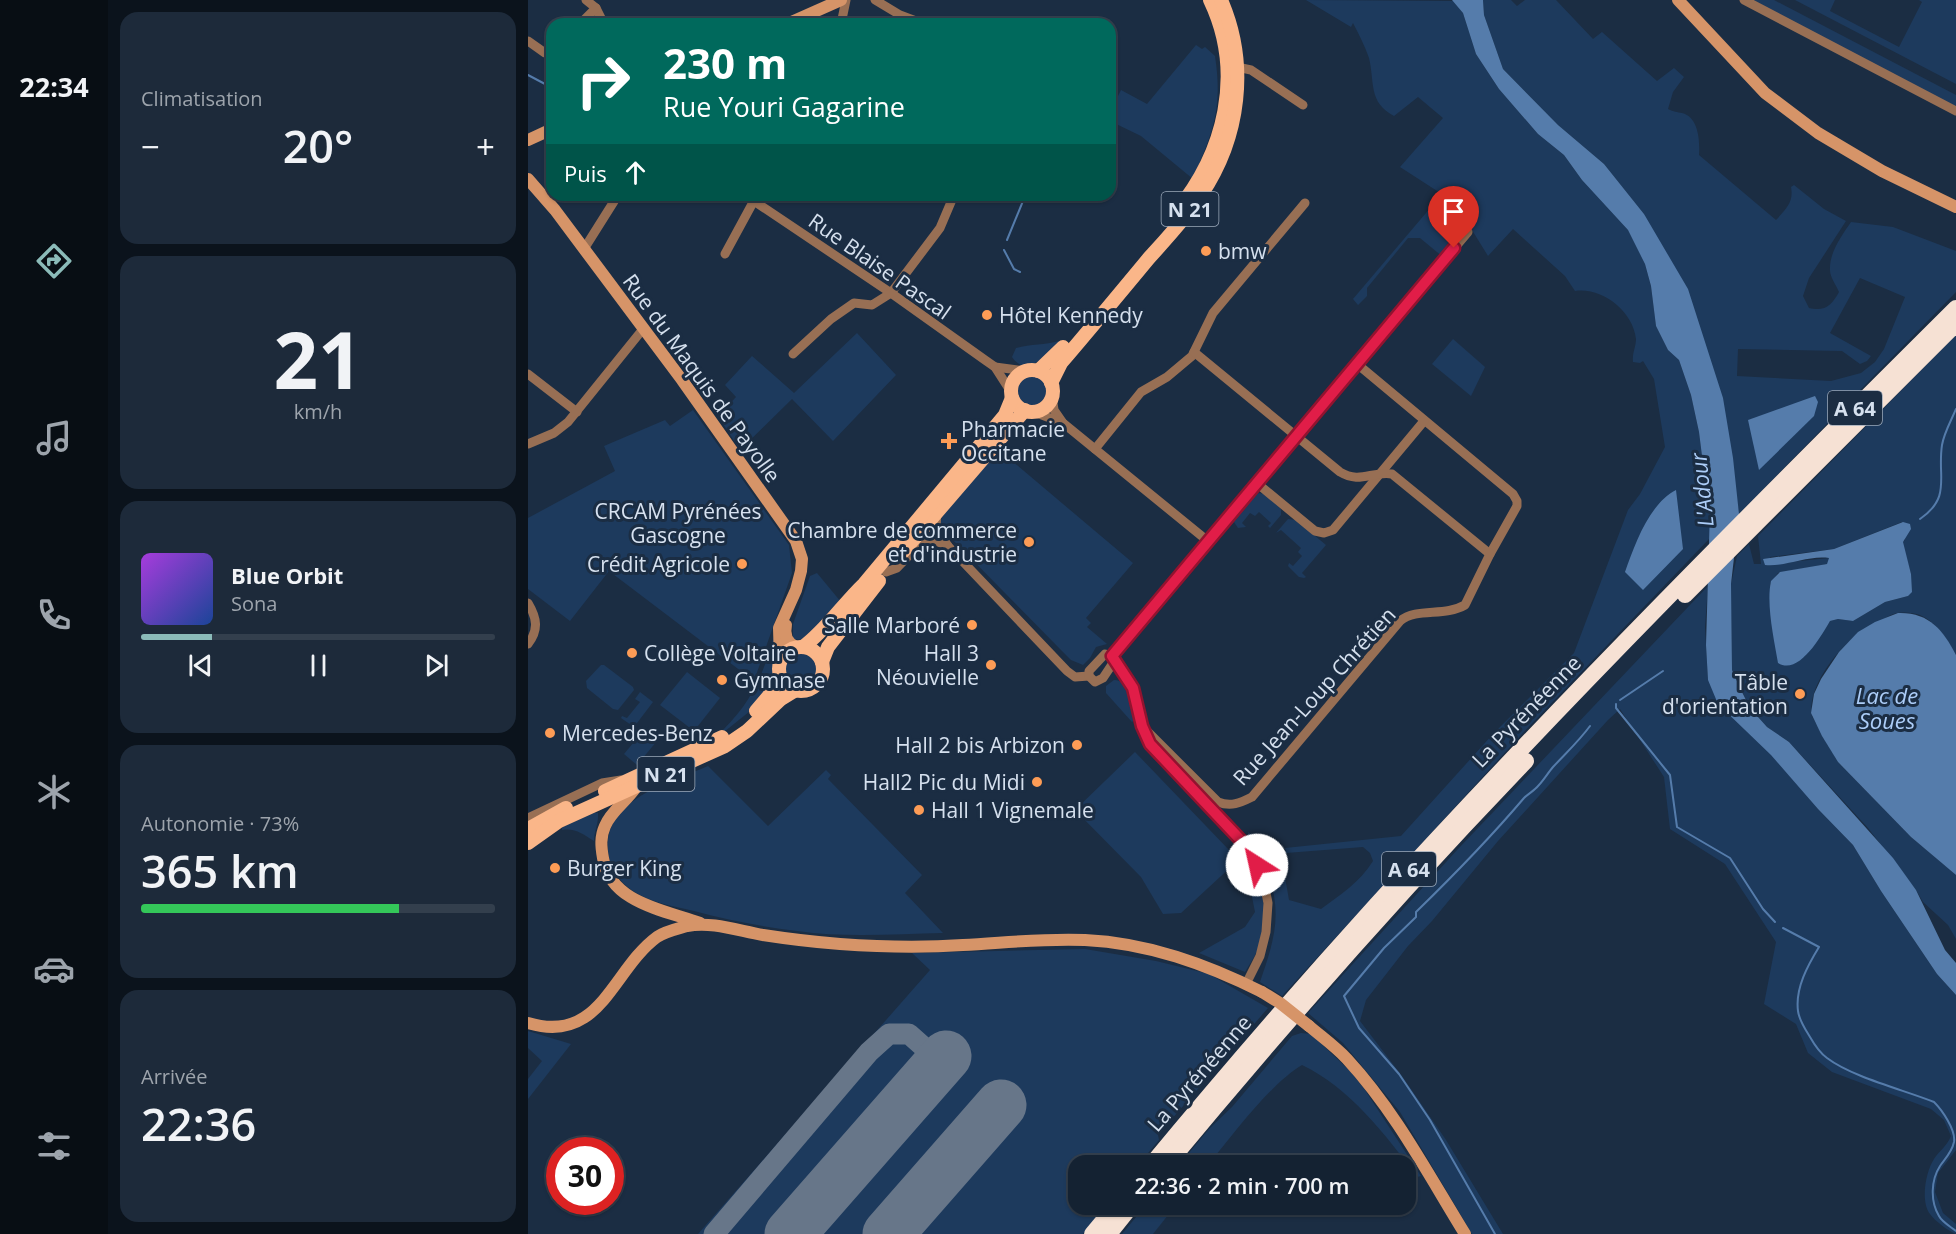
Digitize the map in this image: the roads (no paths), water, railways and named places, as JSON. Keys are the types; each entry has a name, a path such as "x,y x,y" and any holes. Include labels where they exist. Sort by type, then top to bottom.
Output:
{"highway":[{"name":"La Pyrénéenne","path":"1159,1155 1373,908 1505,766 1756,516 1956,308"},
{"name":"La Pyrénéenne","path":"1756,516 1956,324"},
{"name":"La Pyrénéenne","path":"1175,1155 1223,1096 1382,916 1684,589"},
{"path":"1092,1234 1108,1215"},
{"path":"1109,1234 1124,1215"}],"main road":[{"name":"N 21","path":"1031,371 1057,354 1182,205 1203,175 1219,138 1226,106 1226,49 1216,12 1210,0"},
{"name":"N 21","path":"1052,389 1061,363 1188,212 1222,158 1234,122 1237,67 1234,45 1221,0"},
{"path":"1012,395 1020,408 1030,411 1042,409 1049,402 1052,389 1048,378 1031,371 1014,380 1005,415 864,585 844,603 814,638 800,647 788,650 780,660 778,669 782,682 794,691 801,692 815,687 822,674 822,662 828,647 886,572 937,512 1030,411"},
{"path":"800,647 813,650 822,662"},
{"name":"N 21","path":"528,843 559,821 720,738 742,724 763,705 779,676"},
{"name":"N 21","path":"528,830 562,810 725,746 747,731 781,699 794,691"}],"street":[{"path":"586,0 596,8 601,18"},
{"path":"800,18 841,0"},
{"path":"842,18 846,0"},
{"path":"875,0 908,18"},
{"path":"1678,0 1765,93 1818,133 1882,171 1956,207"},
{"path":"1744,0 1956,111"},
{"path":"586,18 596,8"},
{"path":"528,41 546,53"},
{"path":"1237,67 1251,70 1303,105"},
{"path":"528,140 546,132"},
{"name":"Rue du Maquis de Payolle","path":"529,181 546,199"},
{"name":"Rue du Maquis de Payolle","path":"548,201 796,541 801,559 801,572 778,633 780,660"},
{"path":"584,249 614,201"},
{"path":"725,254 753,201"},
{"name":"Rue Blaise Pascal","path":"759,201 995,367 1012,395"},
{"path":"793,354 831,319 854,303 872,305 891,292 940,228 951,201"},
{"path":"1095,449 1141,392 1167,377 1194,352 1213,313 1305,203"},
{"path":"937,512 936,528 948,546 1067,671 1075,677 1089,676 1095,682 1105,676 1113,663 1112,657 1468,232"},
{"path":"528,444 554,433 568,422 643,329"},
{"path":"1194,352 1346,476 1365,478 1379,474 1392,474 1490,554 1517,506 1513,494 1356,363"},
{"name":"Rue Blaise Pascal","path":"995,367 1031,371"},
{"path":"528,374 577,412"},
{"path":"1052,389 1054,410 1063,423 1209,542"},
{"path":"1030,411 1063,423"},
{"path":"1258,484 1315,531 1324,533 1333,530 1424,421"},
{"path":"886,572 897,568 923,541 934,540 948,546"},
{"name":"Rue Jean-Loup Chrétien","path":"1142,726 1218,802 1230,805 1252,797 1400,621 1406,616 1448,612 1465,605 1490,554"},
{"path":"528,603 536,619 536,627 534,636 528,644"},
{"name":"Rue du Maquis de Payolle","path":"786,615 785,634 790,643 800,647"},
{"path":"1089,676 1089,671 1102,656 1112,657 1133,688 1142,726 1150,744 1251,851 1263,878 1268,903 1266,932 1260,956 1246,984"},
{"path":"1105,676 1125,676"},
{"path":"528,818 602,783 615,780 633,783 631,796 613,814 605,826 601,840 604,863 613,883 630,897 644,904 707,926"},
{"path":"528,1023 551,1027 563,1026 584,1019 596,1010 647,946 668,931 690,926 707,926 817,942 889,947 1056,940 1116,943 1180,957 1262,992 1280,1003 1346,1058 1395,1119 1466,1234"}],"water":[{"path":"1452,0 1483,0 1484,15 1503,69 1558,125 1604,164 1644,214 1688,289 1723,398 1733,458 1739,514 1731,584 1732,670 1750,708 1767,727 1789,742 1893,858 1916,890 1945,950 1956,963 1956,995 1937,974 1853,845 1771,755 1718,704 1708,680 1706,645 1710,509 1699,432 1691,395 1679,360 1668,350 1656,326 1651,286 1645,264 1628,230 1582,180 1564,155 1538,134 1499,89 1476,54 1463,13"},
{"path":"1815,396 1818,402 1814,416 1759,470 1748,420"},
{"path":"1676,490 1683,549 1643,590 1625,572 1644,526 1666,496"},
{"path":"1903,522 1910,524 1911,529 1903,542 1911,574 1912,592 1908,596 1885,602 1853,621 1838,619 1830,621 1815,644 1801,659 1786,666 1778,663 1770,611 1771,581 1780,572 1827,564 1829,558 1813,558 1773,565 1765,565 1763,559 1834,549"},
{"name":"Lac de Soues","path":"1898,613 1909,613 1934,624 1956,655 1956,875 1911,837 1838,762 1811,713 1814,694 1839,652 1858,632"}],"waterway":[{"path":"528,75 545,84"},
{"path":"1007,240 1023,201"},
{"path":"1004,250 1014,269 1020,272"},
{"path":"1920,519 1930,511 1940,494 1942,445 1956,409"},
{"path":"1620,700 1663,671"},
{"path":"1616,704 1616,708 1670,775 1677,827 1730,858 1763,909 1775,922"},
{"path":"1495,1234 1430,1120 1399,1074 1359,1028 1344,996 1384,948 1416,917 1416,912 1472,856 1524,798 1538,787 1590,726"},
{"path":"1783,928 1819,947 1803,977 1798,1002 1801,1021 1820,1051 1827,1058 1850,1071 1934,1102 1948,1120 1954,1142 1937,1172 1933,1184 1933,1197 1940,1218 1956,1231"}],"place":[{"name":"bmw","path":"1206,251"},
{"name":"Hôtel Kennedy","path":"987,315"},
{"name":"Pharmacie Occitane","path":"949,441"},
{"name":"Chambre de commerce et d'industrie","path":"1029,542"},
{"name":"Crédit Agricole","path":"742,564"},
{"name":"Salle Marboré","path":"972,625"},
{"name":"Collège Voltaire","path":"632,653"},
{"name":"Hall 3 Néouvielle","path":"991,665"},
{"name":"Gymnase","path":"722,680"},
{"name":"Tâble d'orientation","path":"1800,694"},
{"name":"Mercedes-Benz","path":"550,733"},
{"name":"Hall 2 bis Arbizon","path":"1077,745"},
{"name":"Hall2 Pic du Midi","path":"1037,782"},
{"name":"Hall 1 Vignemale","path":"919,810"},
{"name":"Burger King","path":"555,868"}],"water label":[{"name":"L'Adour","path":"1701,490"}],"park label":[{"name":"CRCAM Pyrénées Gascogne","path":"678,523"}]}
